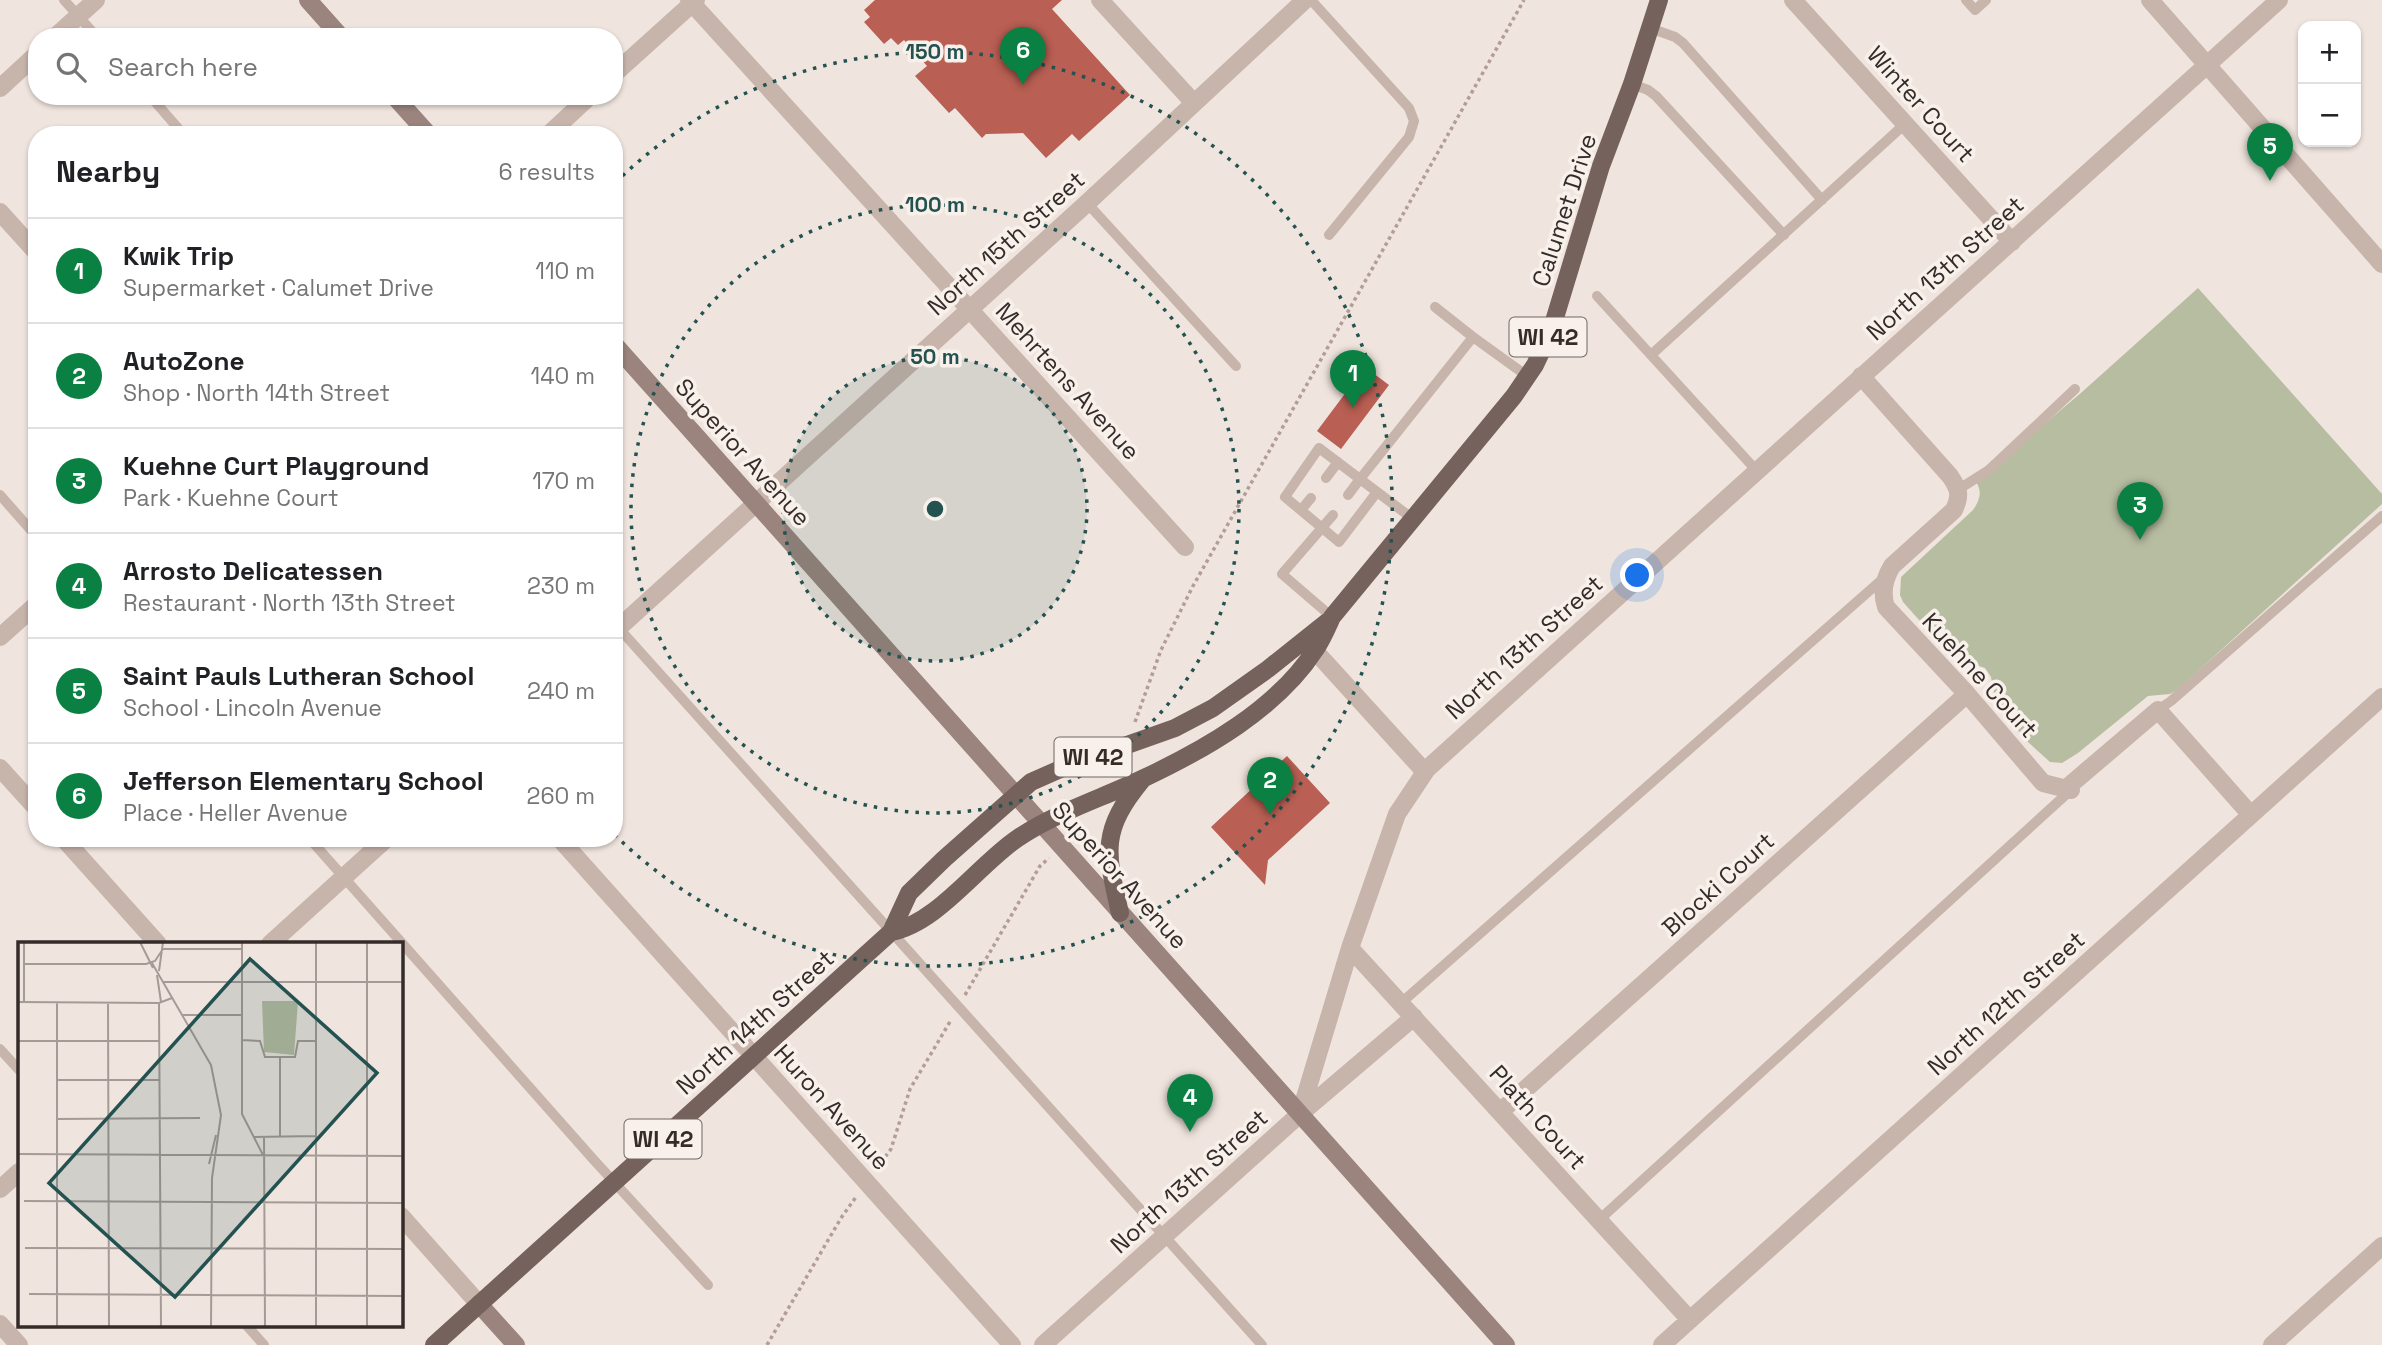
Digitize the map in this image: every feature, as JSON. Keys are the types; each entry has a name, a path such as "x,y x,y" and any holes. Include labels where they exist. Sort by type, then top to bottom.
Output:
{"main road":[{"name":"Calumet Drive","path":"1332,617 1514,396 1551,331 1601,166 1632,84 1659,0"},
{"name":"North 14th Street","path":"434,1345 891,932 909,893 1031,782 1065,767 1175,728 1213,708 1268,669 1332,617"},
{"name":"North 14th Street","path":"891,932 902,930 941,906 997,854 1041,823 1142,779 1231,730 1260,710 1315,651 1332,617"},
{"path":"1120,913 1108,845 1118,813 1142,779"}],"street":[{"path":"65,28 96,0"},
{"path":"307,0 333,28"},
{"path":"1100,0 1193,102"},
{"name":"North 15th Street","path":"623,622 1087,203 1305,0"},
{"name":"Winter Court","path":"1793,0 2012,242"},
{"path":"2150,0 2382,264"},
{"name":"North 13th Street","path":"1043,1345 1300,1114 1350,948 1397,814 1425,772 1756,470 2280,0"},
{"path":"623,66 692,1"},
{"name":"Mehrtens Avenue","path":"692,1 1185,547"},
{"path":"0,88 28,62"},
{"path":"402,105 421,126"},
{"path":"558,126 580,105"},
{"path":"0,212 28,243"},
{"name":"Superior Avenue","path":"623,354 1506,1345"},
{"path":"1861,376 1959,489 1954,510 1892,566 1885,577"},
{"name":"Kuehne Court","path":"1885,577 1883,592 1886,607 1967,694 2043,783 2071,790"},
{"path":"0,637 28,612"},
{"path":"1315,651 1425,772"},
{"name":"Blocki Court","path":"1500,1111 1967,694"},
{"name":"North 12th Street","path":"1661,1345 2382,697"},
{"path":"2071,790 2070,785 2158,710 2251,815"},
{"path":"0,768 28,799"},
{"path":"71,847 156,942"},
{"path":"272,942 377,847"},
{"name":"Huron Avenue","path":"567,847 1012,1345"},
{"name":"Plath Court","path":"1350,948 1690,1320"},
{"path":"1300,1114 1408,1010"},
{"path":"0,1189 18,1173"},
{"path":"402,1217 516,1345"},
{"path":"2272,1345 2382,1247"},
{"path":"0,1324 19,1345"}],"lane":[{"path":"64,0 89,28"},
{"path":"1311,0 1409,108 1414,121 1409,137 1399,151 1329,235"},
{"path":"1966,0 1975,10 1986,0"},
{"path":"1650,28 1675,37 1683,43 1822,200"},
{"path":"1632,84 1656,96 1784,234"},
{"path":"158,105 176,126"},
{"path":"1651,355 1906,123"},
{"path":"1087,203 1236,366"},
{"path":"1597,296 1756,470"},
{"path":"1435,307 1527,376"},
{"path":"1348,495 1473,337"},
{"path":"1959,489 1989,470 2075,389"},
{"path":"1377,492 1339,542 1285,496 1319,448 1413,519"},
{"path":"1326,478 1338,462"},
{"path":"0,495 28,527"},
{"path":"1301,510 1311,498"},
{"path":"1332,617 1282,575 1333,515"},
{"path":"2158,710 2382,516"},
{"path":"1408,1010 1885,577"},
{"path":"623,636 1262,1345"},
{"path":"1599,1220 2071,790"},
{"path":"317,847 401,942"},
{"path":"402,943 708,1285"},
{"path":"0,1049 18,1069"},
{"path":"249,1328 264,1345"}],"path":[{"path":"1134,725 1161,650 1192,588 1524,0"},
{"path":"767,1345 841,1218 891,1149 910,1089 1040,866 1062,846"}],"green space":[{"path":"2198,288 2382,494 2382,504 2177,690 2170,694 2148,696 2078,753 2062,763 2050,762 2028,742 1996,704 1991,677 1985,668 1952,657 1903,602 1900,595 1901,577 1973,510 1979,496 1976,482"}],"building":[{"path":"875,0 1062,0 1052,9 1130,95 1079,141 1072,134 1046,158 1023,133 986,134 982,138 955,108 949,113 915,76 927,66 904,40 898,45 891,38 884,44 864,22 870,17 864,10"},
{"path":"1365,367 1389,385 1341,449 1317,431"},
{"path":"1287,756 1330,803 1268,860 1265,885 1211,827"}],"place":[{"name":"Jefferson Elementary School","path":"1023,85"},
{"name":"Saint Pauls Lutheran School","path":"2270,181"},
{"name":"Kwik Trip","path":"1353,408"},
{"name":"Kuehne Curt Playground","path":"2140,540"},
{"name":"AutoZone","path":"1270,815"},
{"name":"Arrosto Delicatessen","path":"1190,1132"}]}
